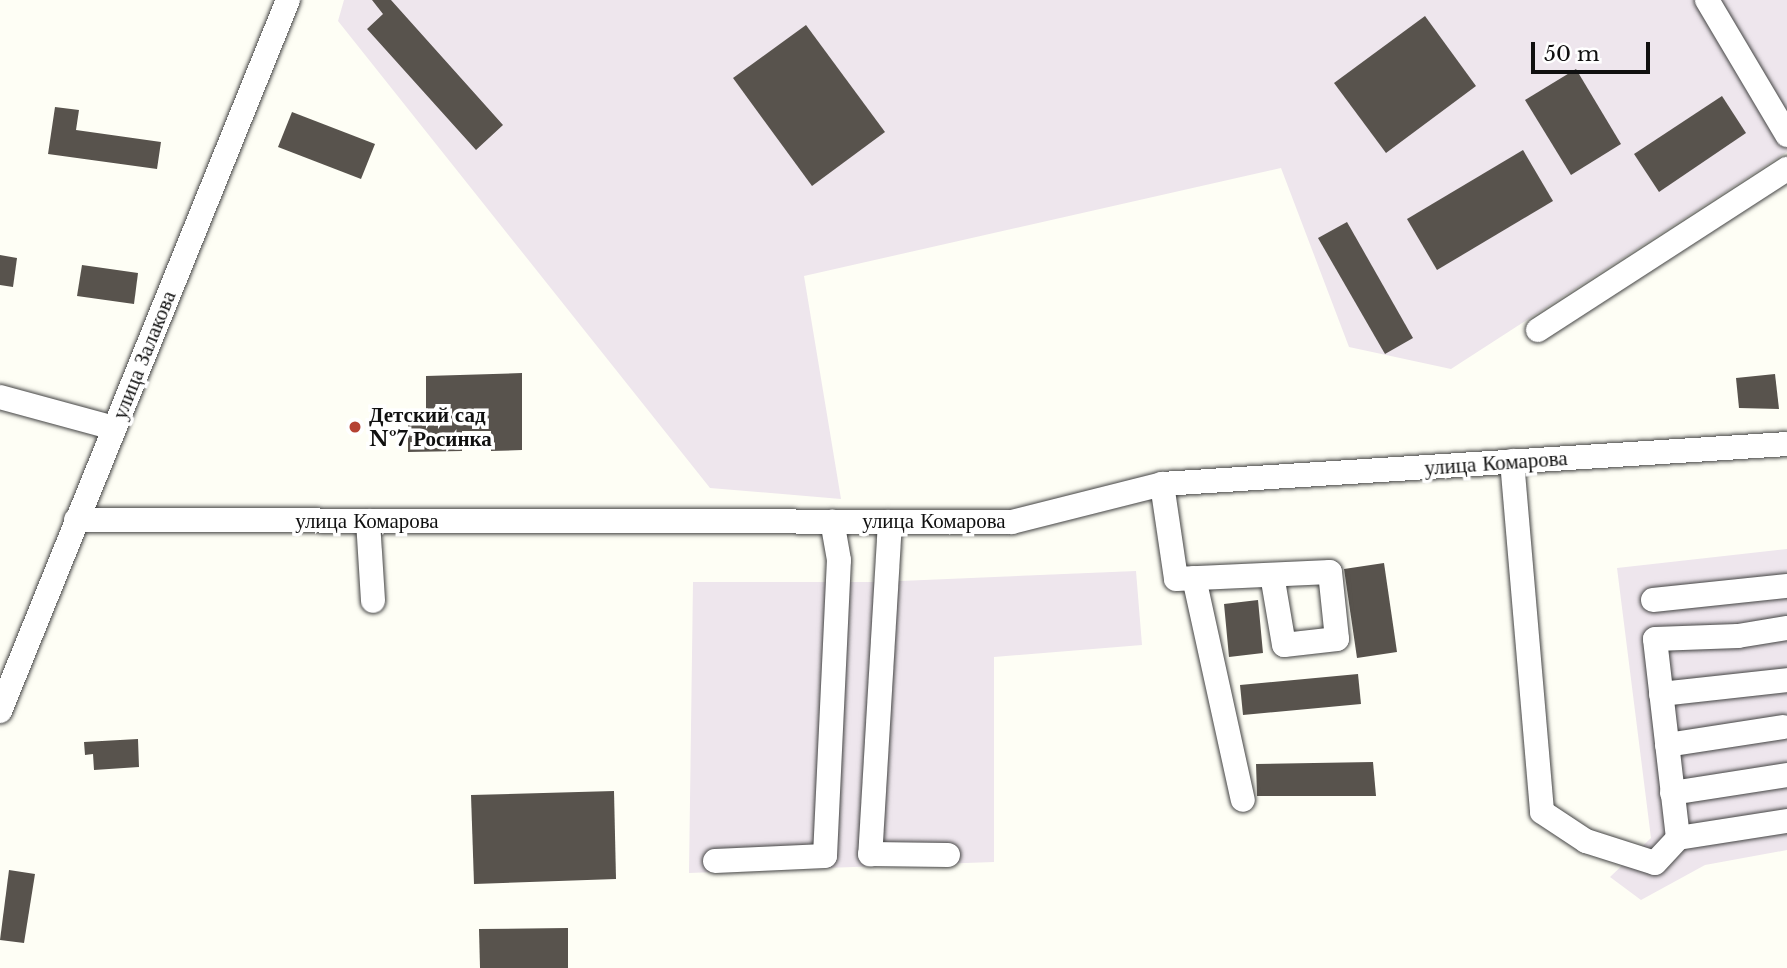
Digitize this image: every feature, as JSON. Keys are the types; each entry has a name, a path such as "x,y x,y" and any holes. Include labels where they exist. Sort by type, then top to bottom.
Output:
{"street":[{"name":"улица Залакова","path":"0,711 288,0"},
{"path":"1707,0 1785,127"},
{"path":"1538,330 1787,169"},
{"path":"0,397 114,428"},
{"name":"улица Комарова","path":"76,520 1012,522 1162,484 1787,444"},
{"path":"1513,461 1542,812 1586,841 1655,863 1678,838 1787,821"},
{"path":"1162,484 1176,579 1272,575"},
{"path":"368,521 373,601"},
{"path":"715,861 825,856 839,560 832,522"},
{"path":"890,522 870,854 947,855"},
{"path":"1194,578 1243,800"},
{"path":"1653,600 1787,586"},
{"path":"1678,838 1655,639 1738,636 1787,628"},
{"path":"1661,694 1787,680"},
{"path":"1667,745 1783,727"},
{"path":"1672,793 1787,775"}],"shaded area":[{"path":"344,0 1787,0 1787,152 1451,369 1349,347 1281,168 804,276 841,499 710,488 338,21"},
{"path":"1787,549 1787,850 1705,865 1641,900 1610,877 1651,838 1617,568"},
{"path":"1136,571 1142,645 994,657 994,862 689,873 693,582 877,582"}],"building":[{"path":"372,0 391,0 503,125 476,150 367,29 383,14"},
{"path":"1425,16 1476,86 1386,153 1334,83"},
{"path":"806,25 885,132 812,186 733,78"},
{"path":"1576,69 1621,144 1571,175 1525,100"},
{"path":"1722,96 1746,133 1659,192 1634,154"},
{"path":"55,107 79,110 76,130 161,142 157,169 48,154"},
{"path":"292,112 375,144 361,179 278,147"},
{"path":"1523,150 1553,201 1437,270 1407,219"},
{"path":"1347,222 1413,338 1385,354 1318,238"},
{"path":"0,255 17,258 13,287 0,285"},
{"path":"82,265 138,273 134,304 77,296"},
{"path":"522,373 522,450 491,451 491,431 462,431 462,451 408,452 408,421 426,421 426,376"},
{"path":"1775,374 1779,409 1739,408 1736,378"},
{"path":"1384,563 1397,652 1357,658 1344,569"},
{"path":"1258,600 1263,653 1229,657 1224,604"},
{"path":"1358,674 1361,704 1243,715 1240,685"},
{"path":"138,739 139,767 94,770 93,754 85,755 84,742"},
{"path":"1373,762 1376,796 1257,796 1256,764"},
{"path":"614,791 616,879 474,884 471,795"},
{"path":"9,870 35,874 24,943 0,940"},
{"path":"568,928 568,968 480,968 479,929"}],"place":[{"name":"Детский сад №7 Росинка","path":"355,427"}]}
